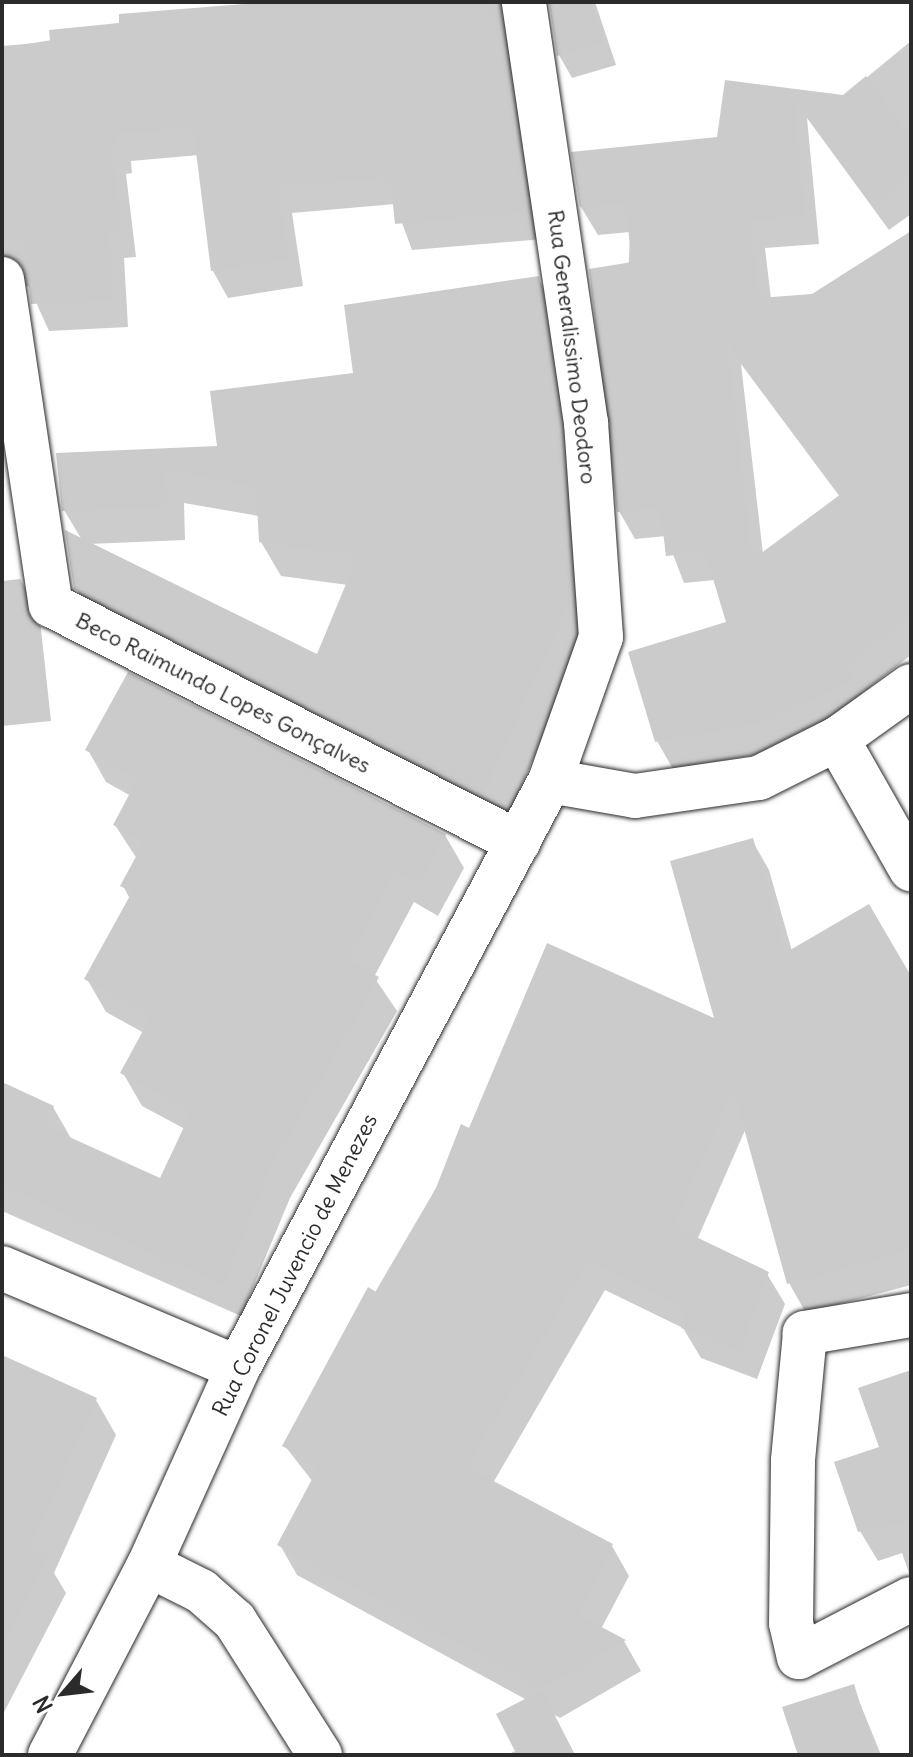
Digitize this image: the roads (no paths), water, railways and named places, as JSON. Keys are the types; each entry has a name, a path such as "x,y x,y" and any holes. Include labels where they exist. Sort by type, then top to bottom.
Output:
{"street":[{"name":"Rua Generalissimo Deodoro","path":"524,2 586,423 601,637 550,781"},
{"name":"Beco Raimundo Lopes Gonçalves","path":"2,279 51,605 518,842"},
{"path":"550,781 635,796 759,778 837,739 911,686"},
{"path":"837,739 911,869"},
{"name":"Rua Coronel Juvencio de Menezes","path":"50,1755 149,1565 238,1368 550,781"},
{"path":"2,1268 238,1368"},
{"path":"911,1315 805,1333 793,1461 791,1623 799,1657 911,1599"},
{"path":"149,1565 201,1591 235,1621 320,1755"}]}
